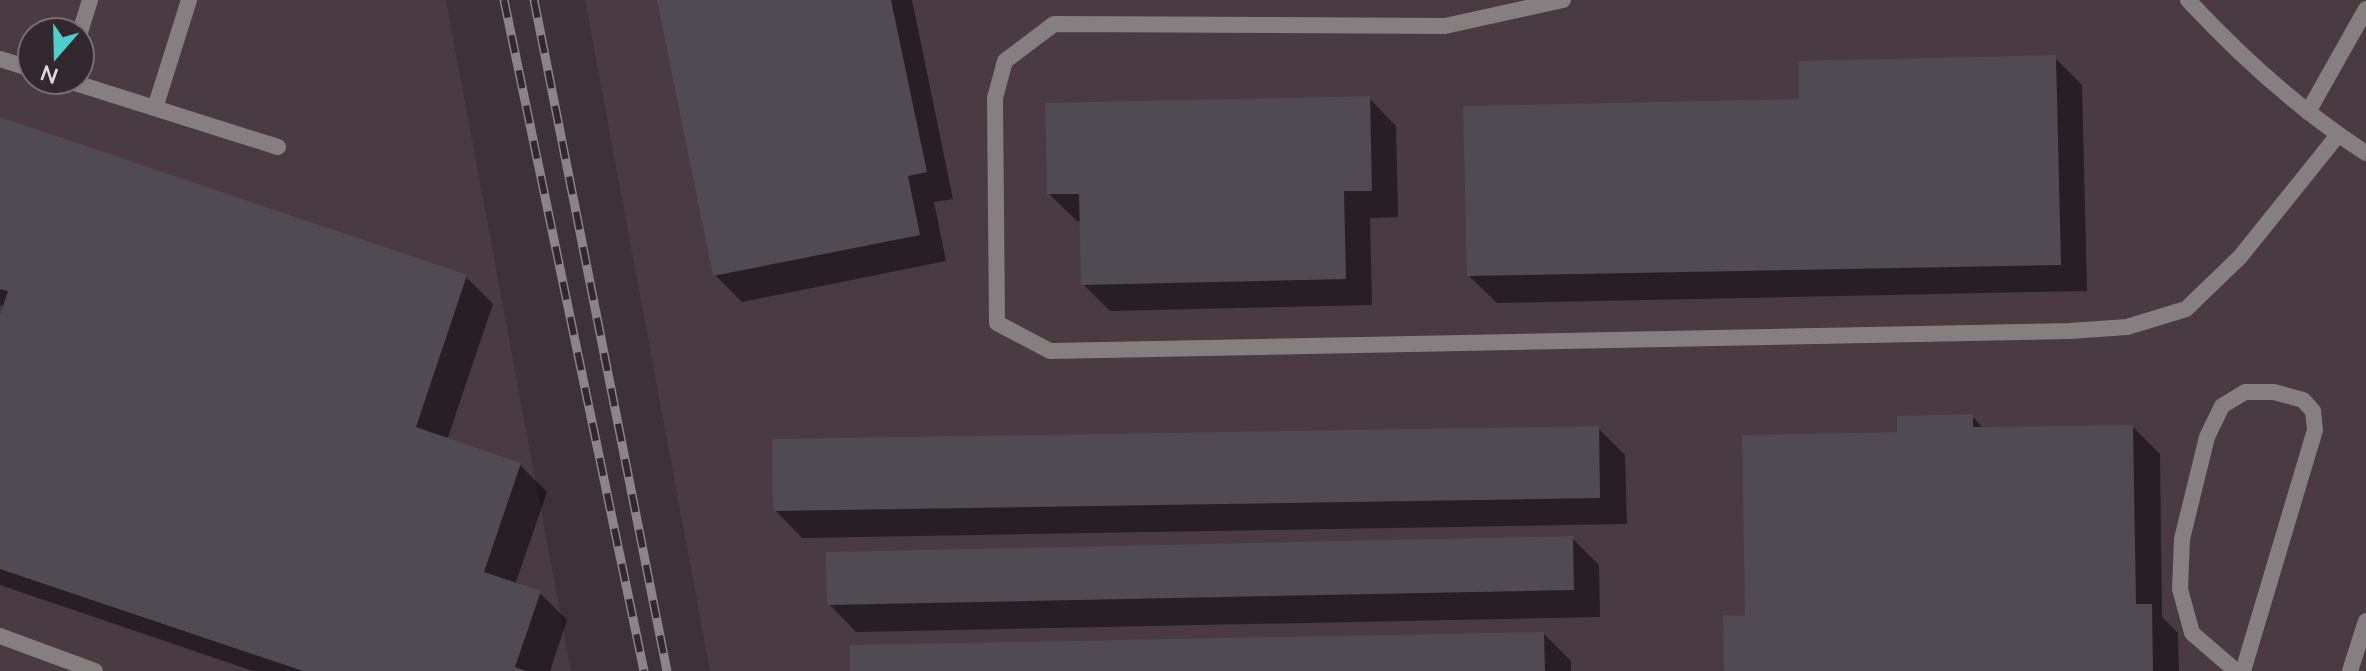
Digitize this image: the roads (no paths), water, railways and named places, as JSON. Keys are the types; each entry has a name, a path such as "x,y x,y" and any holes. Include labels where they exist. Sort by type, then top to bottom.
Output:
{"street":[{"path":"155,108 189,0"},
{"path":"1563,0 1491,8 1445,26 1054,24 1005,61 995,98 997,323 1050,351 2127,327 2186,309 2240,257 2338,135"},
{"path":"2188,0 2274,86 2366,153"},
{"path":"2308,112 2366,9"},
{"path":"96,89 278,147"},
{"path":"2236,671 2192,633 2180,589 2182,539 2207,437 2222,406 2245,392 2274,392 2303,400 2313,411 2315,430 2243,671"},
{"path":"2350,671 2366,621"},
{"path":"0,636 95,671"}],"railway":[{"path":"504,0 644,671"},
{"path":"534,0 667,671"}]}
